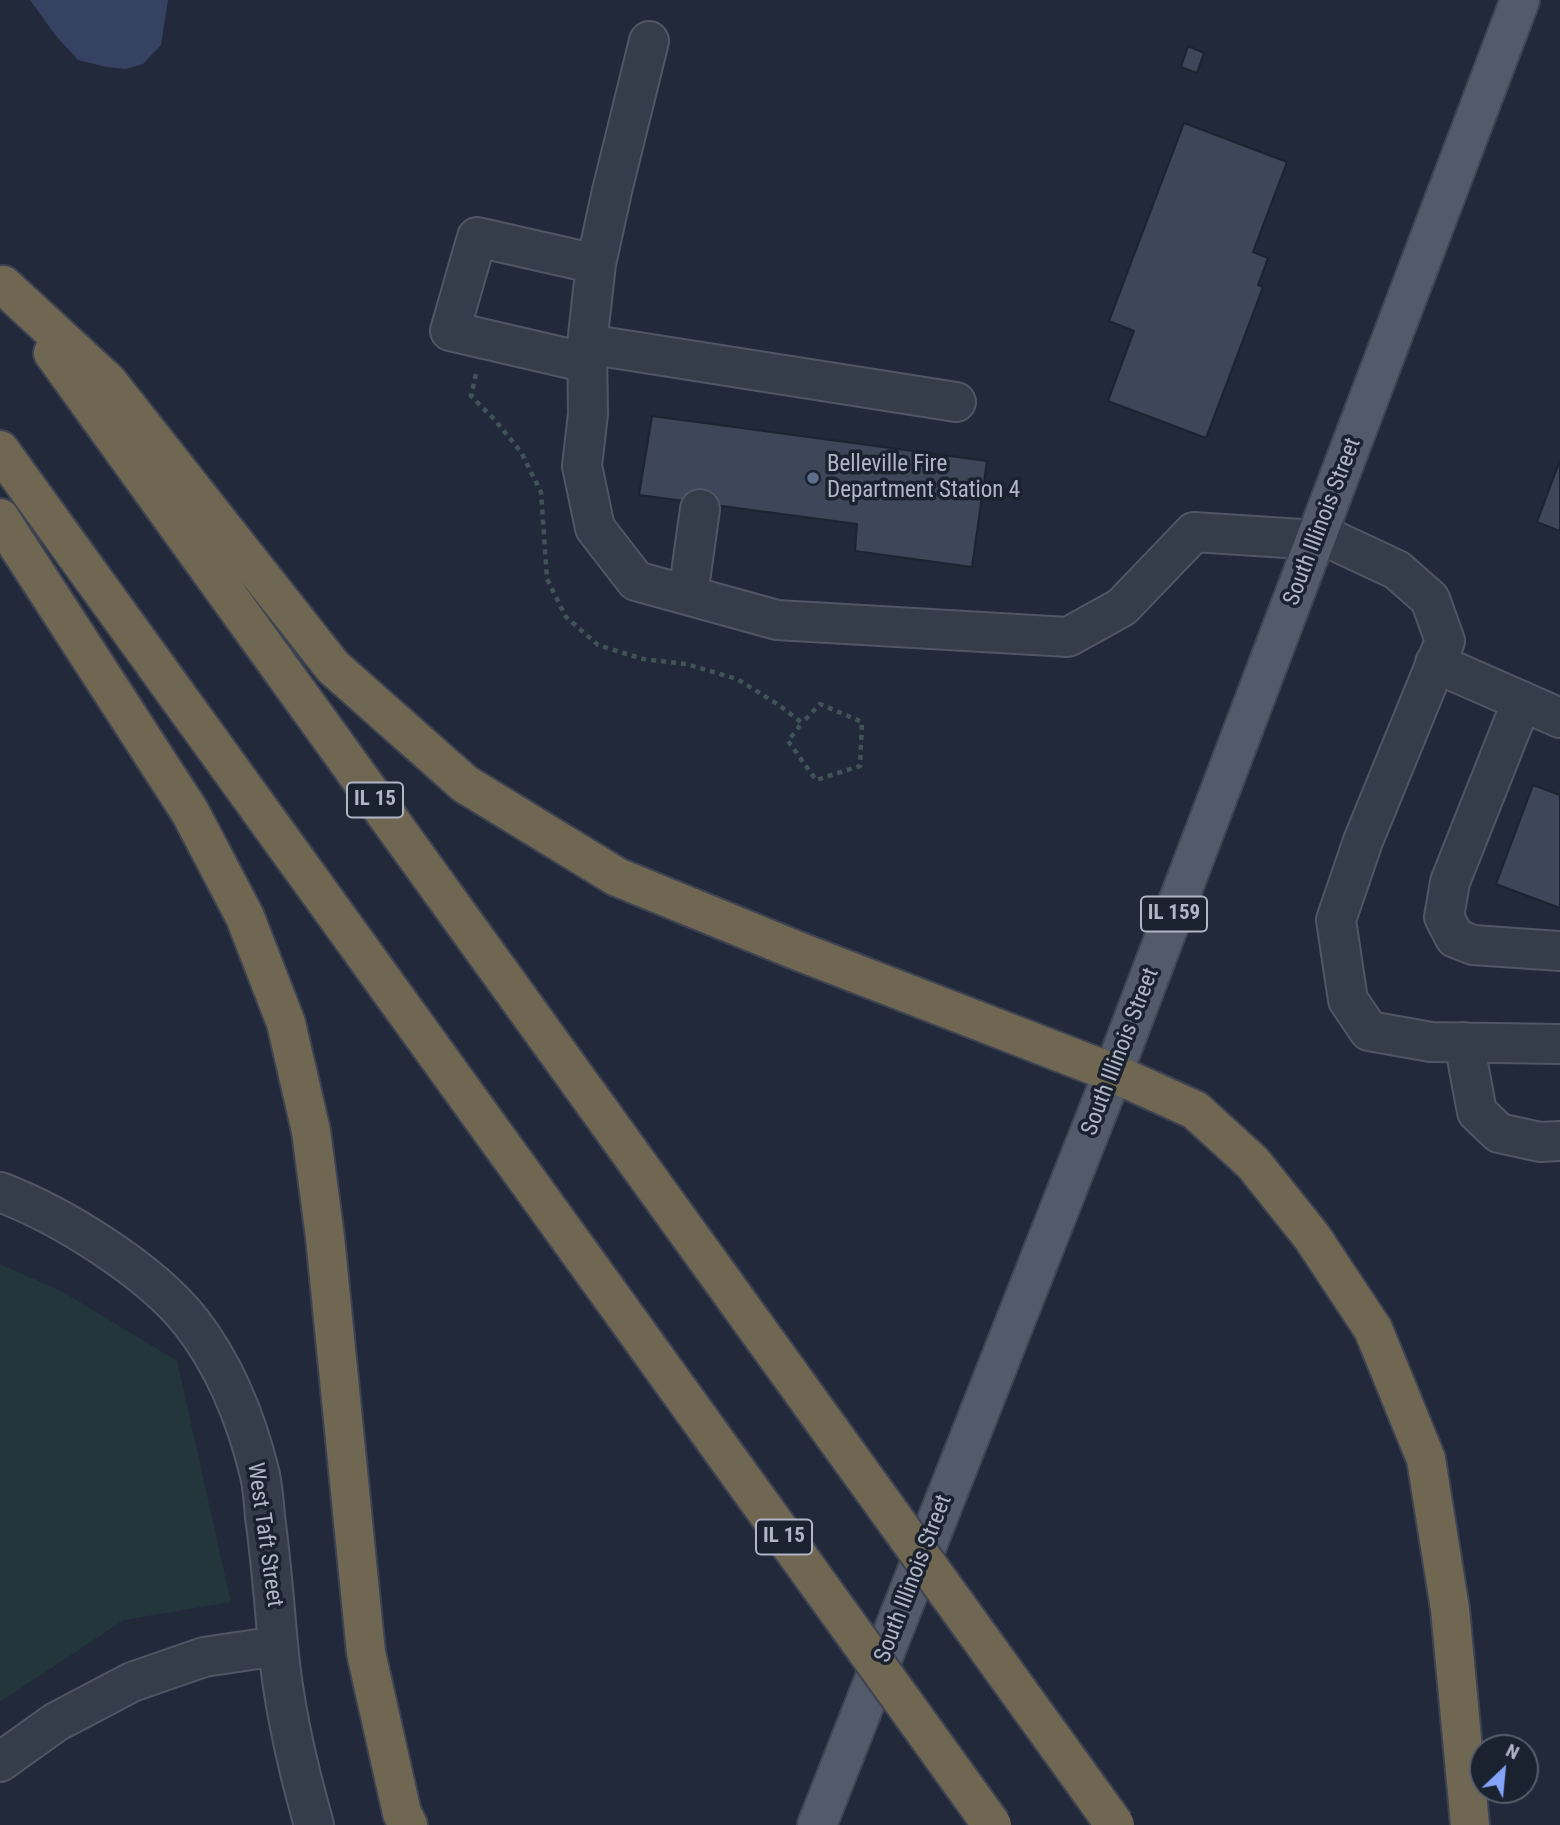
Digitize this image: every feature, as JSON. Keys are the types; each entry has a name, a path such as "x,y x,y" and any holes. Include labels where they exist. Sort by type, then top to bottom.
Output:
{"highway":[{"path":"1,283 108,382 333,667 465,784 617,877 798,951 1113,1073 1195,1110 1253,1163 1312,1237 1373,1329 1426,1460 1450,1609 1470,1825"},
{"name":"IL 15","path":"1,283 1115,1825"},
{"name":"IL 15","path":"0,450 992,1825"},
{"path":"0,518 190,812 245,917 286,1023 312,1131 366,1653 402,1813 408,1825"}],"main road":[{"name":"South Illinois Street","path":"817,1825 1113,1073 1520,0"}],"street":[{"path":"649,41 596,264 587,353 587,415 582,466 595,528 635,581 777,620 1068,637 1122,607 1194,532 1317,536 1397,570 1430,599 1445,641 1363,841 1336,920 1348,1000 1369,1031 1431,1042 1560,1044"},
{"path":"596,264 477,237 450,331 587,353 956,402"},
{"path":"688,596 700,509"},
{"path":"1435,663 1560,718"},
{"path":"1522,701 1450,882 1444,917 1455,938 1473,944 1560,951"},
{"path":"1464,1042 1477,1112 1499,1133 1541,1142 1560,1141"},
{"name":"West Taft Street","path":"0,1192 22,1200 76,1229 156,1286 190,1321 217,1361 241,1412 260,1477 287,1718 314,1825"},
{"path":"0,1762 56,1722 132,1682 204,1657 278,1646"}],"green space":[{"path":"0,1264 63,1292 177,1361 231,1602 124,1620 0,1702"}],"water":[{"path":"30,0 168,0 161,45 143,64 126,69 78,60 56,36"}],"building":[{"path":"1188,46 1204,53 1197,73 1181,67"},
{"path":"1184,123 1287,162 1253,252 1268,258 1258,285 1263,287 1206,438 1108,401 1134,331 1109,321"},
{"name":"Belleville Fire Department Station 4","path":"652,416 987,461 972,567 855,551 857,524 639,495"},
{"path":"1560,460 1560,531 1537,522"},
{"path":"1533,785 1560,795 1560,908 1496,884"}],"place":[{"name":"Belleville Fire Department Station 4","path":"813,478"}]}
